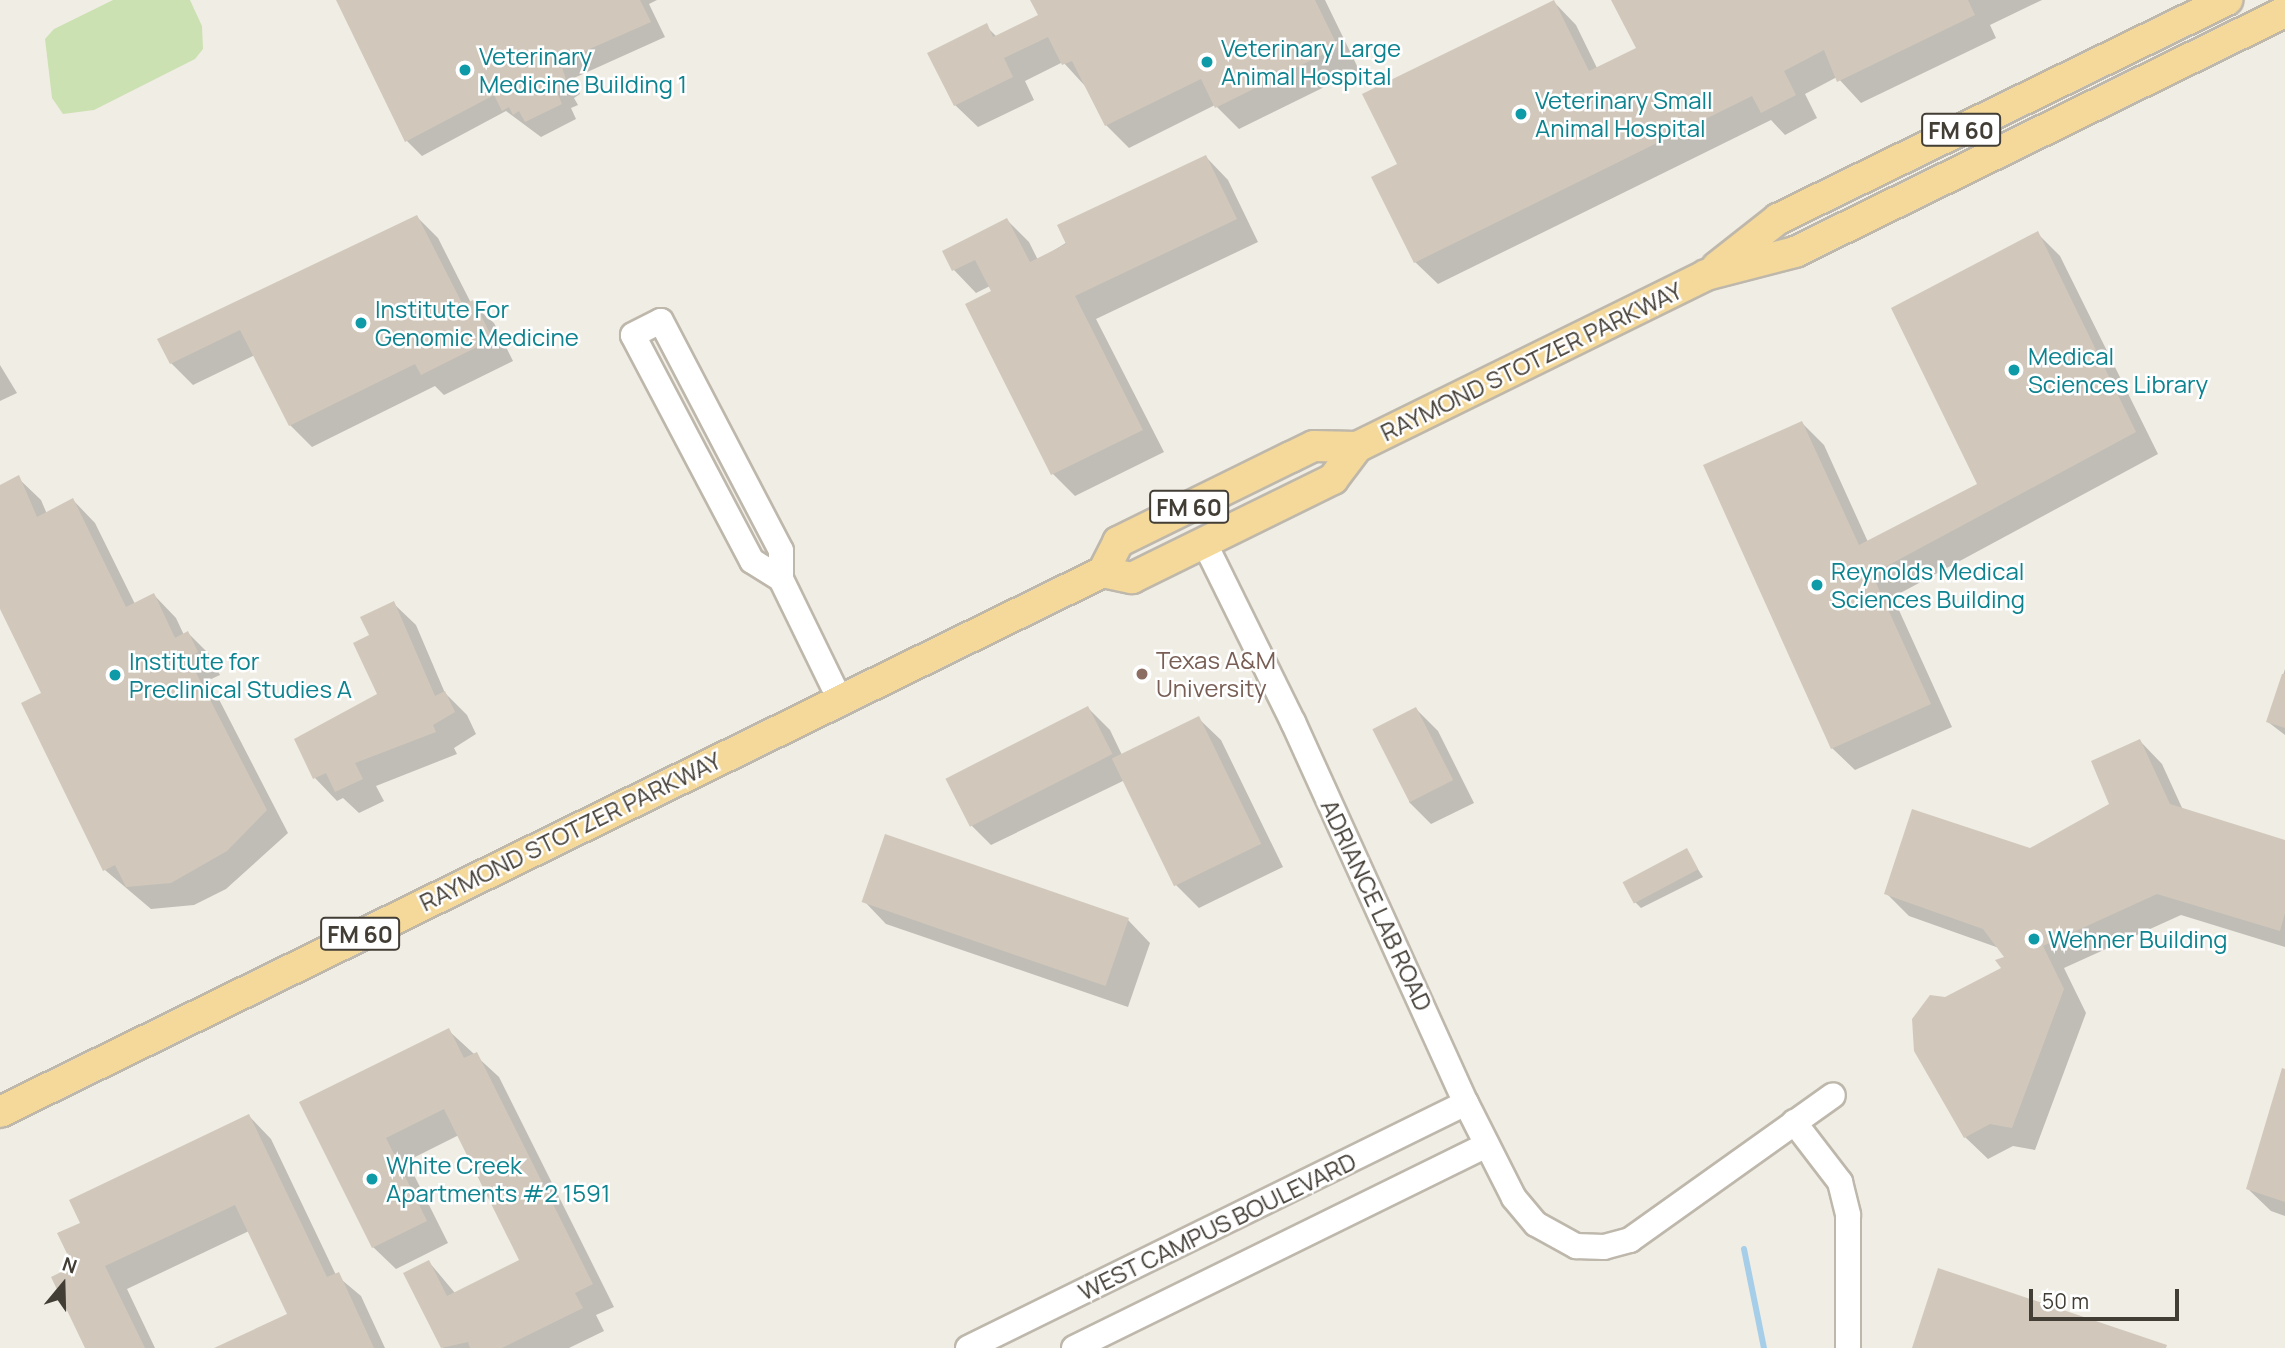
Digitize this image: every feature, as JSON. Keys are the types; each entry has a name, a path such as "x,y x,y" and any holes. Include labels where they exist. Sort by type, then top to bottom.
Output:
{"main road":[{"name":"RAYMOND STOTZER PARKWAY","path":"0,1112 839,698 1103,572 1132,578 1333,479 1357,447 1706,275 1778,219 2227,0"},
{"name":"RAYMOND STOTZER PARKWAY","path":"1706,275 1795,252 2285,12"},
{"path":"1907,157 1924,190"},
{"name":"RAYMOND STOTZER PARKWAY","path":"1103,572 1118,542 1314,446 1357,447"},
{"path":"1204,542 1212,517 1270,488 1291,457"}],"street":[{"path":"781,579 752,561 633,335 661,321 781,551 781,579 839,698"},
{"name":"ADRIANCE LAB ROAD","path":"1204,542 1293,722 1486,1145 1524,1212 1550,1235 1576,1245 1604,1247 1630,1240 1794,1122"},
{"path":"1833,1095 1794,1122 1840,1182 1848,1214 1848,1348"},
{"name":"WEST CAMPUS BOULEVARD","path":"968,1348 1466,1103"},
{"name":"WEST CAMPUS BOULEVARD","path":"1074,1348 1486,1145"}],"green space":[{"path":"113,0 190,0 202,26 203,49 195,59 94,110 63,114 52,98 45,39 54,29"}],"building":[{"name":"Veterinary Medicine Building 1","path":"336,0 640,0 651,22 560,62 566,79 560,82 564,89 557,92 562,104 525,122 519,111 513,115 509,107 502,111 494,95 405,142"},
{"name":"Veterinary Large Animal Hospital","path":"1030,0 1315,0 1338,47 1215,108 1201,79 1105,126 1072,61 1062,65 1048,37 1004,58 1013,77 954,106 927,53 987,23 993,37 1038,15"},
{"name":"Veterinary Small Animal Hospital","path":"1554,0 1589,71 1636,48 1611,0 1968,0 1975,15 1837,82 1824,50 1784,71 1796,95 1761,113 1752,96 1414,263 1371,177 1397,164 1362,94"},
{"path":"1206,155 1237,219 1075,296 1143,430 1051,475 965,304 991,291 975,260 952,271 942,251 1007,218 1030,262 1066,244 1057,225"},
{"name":"Institute For Genomic Medicine","path":"417,215 463,305 473,300 493,339 421,375 415,364 289,426 240,330 170,364 157,339"},
{"path":"2038,231 2136,432 1872,574 1931,704 1831,749 1703,465 1802,421 1859,545 1977,484 1891,308"},
{"name":"Institute for Preclinical Studies A","path":"19,475 37,517 73,498 126,607 154,593 175,638 188,631 198,652 188,657 267,810 227,851 171,883 126,887 115,865 103,871 21,703 41,693 0,609 0,485"},
{"path":"394,601 435,696 445,691 455,712 433,725 436,732 355,763 363,779 335,792 326,773 313,779 294,739 377,694 353,643 369,635 360,617"},
{"path":"2282,674 2285,674 2285,728 2266,722"},
{"path":"1088,706 1113,754 970,827 945,779"},
{"path":"1416,707 1453,780 1410,802 1372,729"},
{"path":"1199,716 1261,844 1174,886 1112,759"},
{"name":"Wehner Building","path":"2140,739 2170,804 2285,840 2285,913 2280,931 2157,894 2043,946 2064,989 2012,1128 1990,1124 1964,1138 1914,1051 1912,1019 1930,995 1945,997 2001,968 1995,960 2004,957 1983,929 1884,894 1912,809 2030,848 2109,804 2091,761"},
{"path":"885,834 1129,918 1106,986 862,902"},
{"path":"1687,848 1698,869 1634,903 1623,882"},
{"name":"White Creek Apartments #2 1591","path":"449,1028 464,1058 477,1052 593,1284 575,1293 583,1308 502,1348 470,1348 468,1342 441,1348 403,1273 429,1260 447,1296 519,1260 444,1109 386,1138 427,1221 372,1248 299,1102"},
{"path":"2282,1068 2285,1069 2285,1202 2246,1189"},
{"path":"249,1114 327,1277 339,1272 374,1348 214,1348 287,1314 235,1205 105,1266 145,1348 85,1348 51,1277 73,1266 57,1233 80,1223 69,1200"},
{"path":"1938,1268 2167,1345 2166,1348 1912,1348"}],"waterway":[{"path":"1744,1249 1764,1348"}],"place":[{"name":"Veterinary Large Animal Hospital","path":"1207,62"},
{"name":"Veterinary Medicine Building 1","path":"465,70"},
{"name":"Veterinary Small Animal Hospital","path":"1521,114"},
{"name":"Institute For Genomic Medicine","path":"361,323"},
{"name":"Medical Sciences Library","path":"2014,370"},
{"name":"Reynolds Medical Sciences Building","path":"1817,585"},
{"name":"Texas A&M University","path":"1142,674"},
{"name":"Institute for Preclinical Studies A","path":"115,675"},
{"name":"Wehner Building","path":"2034,939"},
{"name":"White Creek Apartments #2 1591","path":"372,1179"}]}
